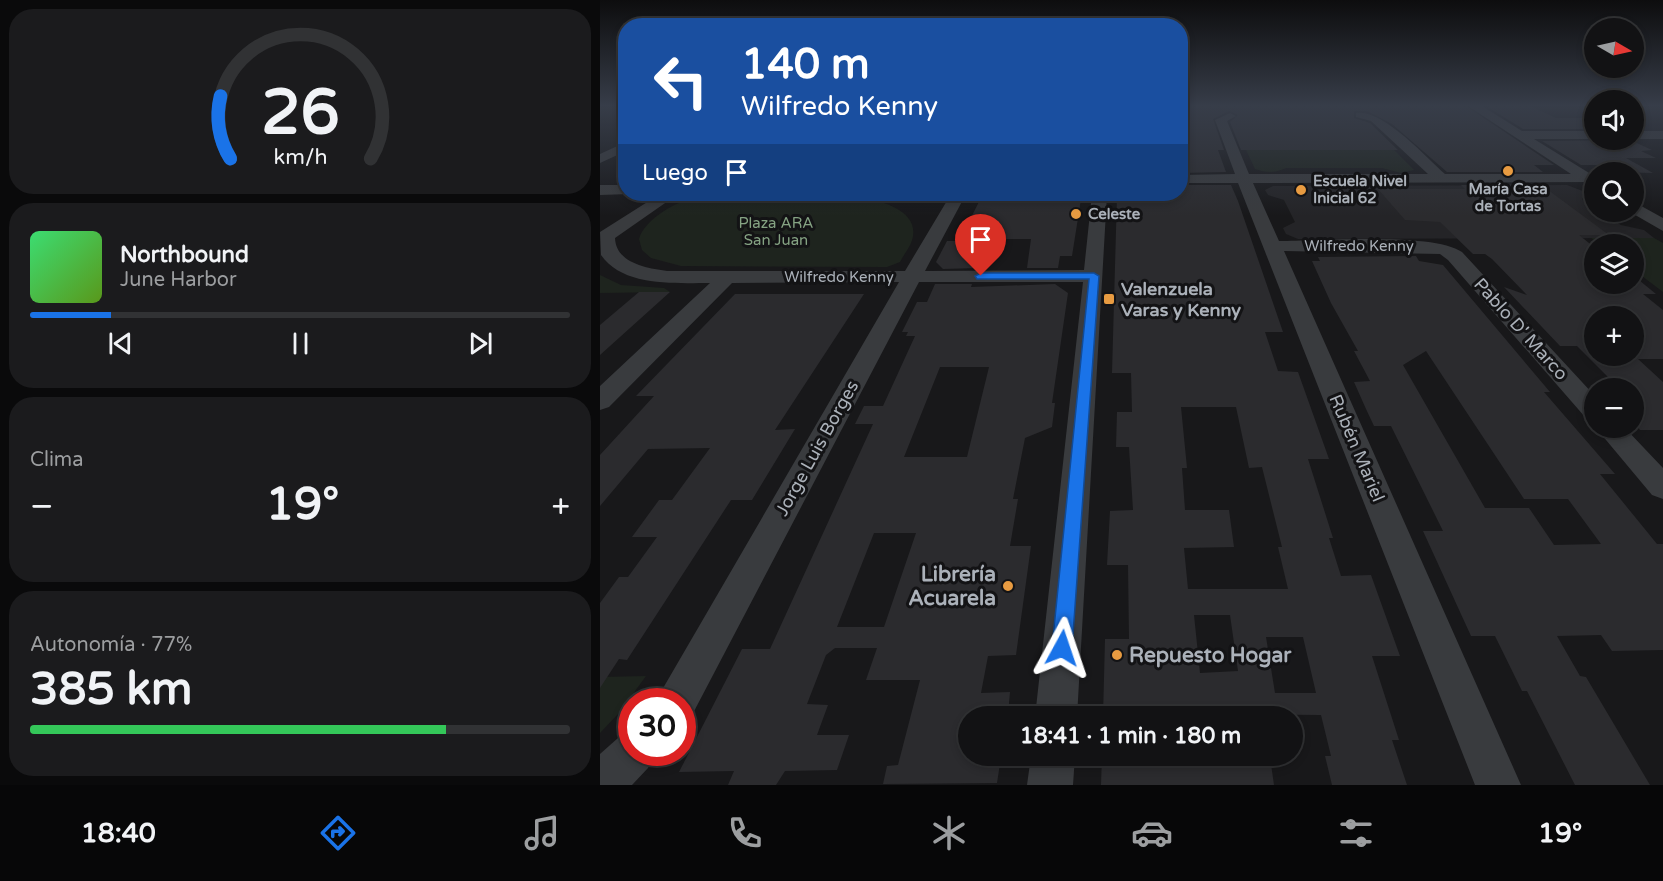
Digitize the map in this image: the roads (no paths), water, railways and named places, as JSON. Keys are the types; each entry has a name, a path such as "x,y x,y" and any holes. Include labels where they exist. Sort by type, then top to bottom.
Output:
{"street":[{"name":"Rubén Mariel","path":"1230,143 1498,785"},
{"path":"1401,143 1441,178"},
{"path":"1532,143 1584,176"},
{"path":"600,146 618,145"},
{"path":"600,159 618,149"},
{"path":"1188,179 1584,180"},
{"path":"600,190 618,190"},
{"path":"603,238 659,201"},
{"name":"Jorge Luis Borges","path":"684,688 954,201"},
{"path":"1057,706 1099,201"},
{"path":"1644,214 1663,226"},
{"name":"Wilfredo Kenny","path":"603,238 610,255 635,271 667,277 1094,276"},
{"name":"Wilfredo Kenny","path":"1273,246 1426,246 1445,249"},
{"name":"Pablo D' Marco","path":"1445,249 1455,256 1584,400"},
{"path":"600,401 726,278"},
{"path":"1618,438 1663,487"},
{"path":"600,785 620,766"},
{"path":"1050,785 1052,766"}],"place":[{"name":"María Casa de Tortas","path":"1508,171"},
{"name":"Escuela Nivel Inicial 62","path":"1301,190"},
{"name":"Celeste","path":"1076,214"},
{"name":"Valenzuela Varas y Kenny","path":"1109,299"},
{"name":"Librería Acuarela","path":"1008,586"},
{"name":"Repuesto Hogar","path":"1117,655"}],"park label":[{"name":"Plaza ARA San Juan","path":"776,232"}]}
